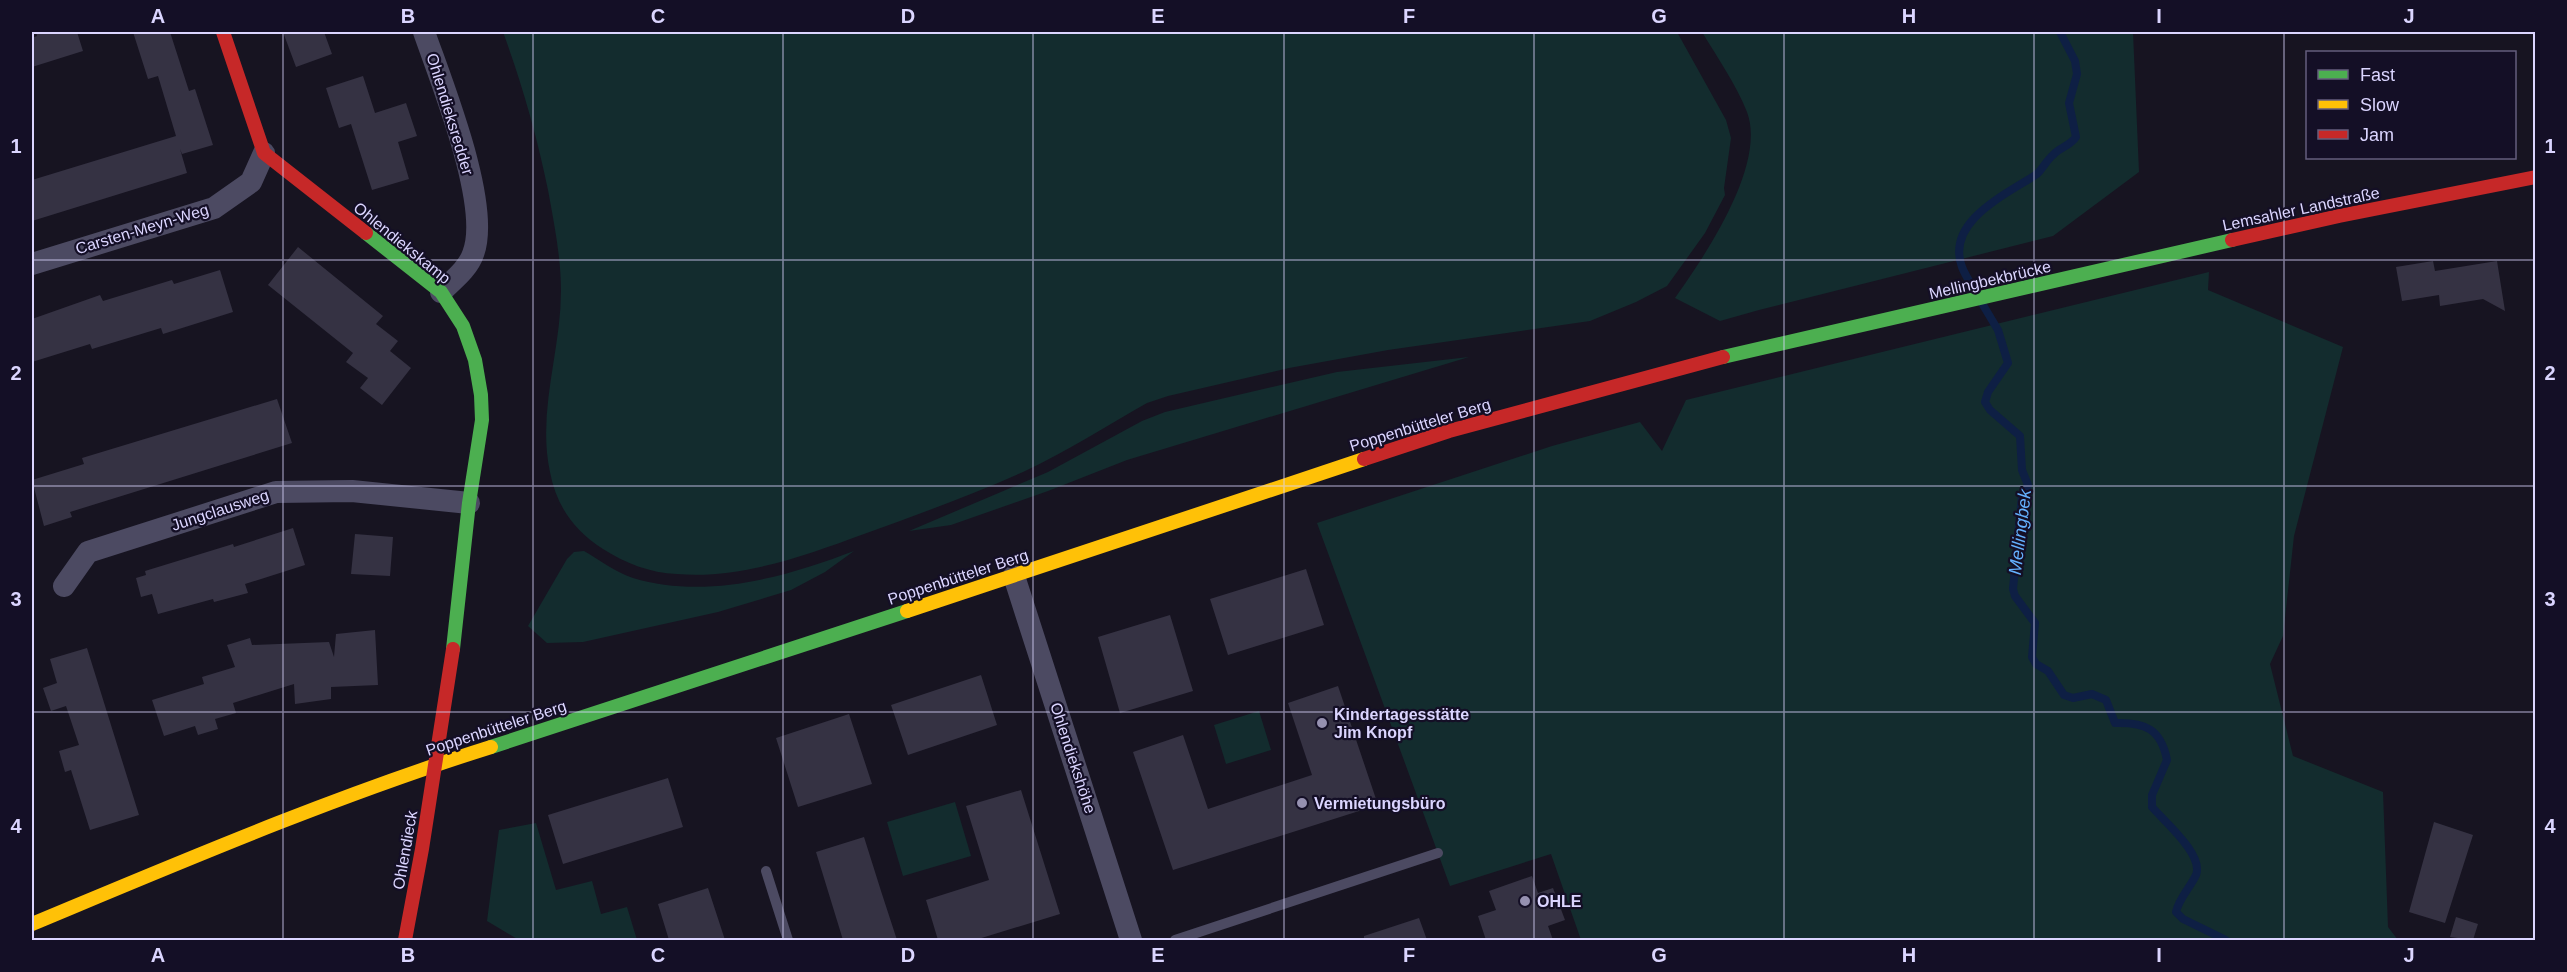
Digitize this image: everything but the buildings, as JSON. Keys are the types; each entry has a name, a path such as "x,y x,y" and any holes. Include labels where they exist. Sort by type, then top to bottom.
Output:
{"main road":[{"path":"223,32 264,153"},
{"name":"Ohlendiekskamp","path":"264,153 441,292 463,326 475,360 481,395 482,420 469,503 449,682 437,764"},
{"name":"Lemsahler Landstraße","path":"2075,277 2338,216 2535,177"},
{"name":"Mellingbekbrücke","path":"1912,315 2075,277"},
{"name":"Poppenbütteler Berg","path":"32,924 180,862 437,764 646,698 1449,431 1716,359 1912,315"},
{"name":"Ohlendieck","path":"405,940 437,764"}],"street":[{"name":"Ohlendieksredder","path":"424,32 469,163 477,224 474,253 462,271 441,292"},
{"name":"Carsten-Meyn-Weg","path":"32,264 214,208 251,182 264,153"},
{"name":"Jungclausweg","path":"64,586 88,552 276,492 352,491 469,503"},
{"name":"Ohlendiekshöhe","path":"1014,576 1131,940"}],"lane":[{"path":"1175,940 1438,854"},
{"path":"766,871 788,940"}],"green space":[{"path":"503,32 1677,32 1726,120 1731,138 1725,195 1705,233 1667,286 1590,321 1388,350 1289,368 1168,396 1147,403 1039,464 984,489 796,558 725,573 701,575 667,573 629,563 593,542 568,516 553,484 546,426 560,314 561,278 555,227 539,150 523,91"},
{"path":"1702,32 2133,32 2139,172 2053,236 1720,321 1675,298 1716,235 1729,210 1741,183 1748,158 1751,134 1743,102"},
{"path":"2209,272 2208,290 2343,347 2294,536 2283,636 2270,664 2293,756 2383,792 2388,927 2398,940 1581,940 1551,854 1450,886 1317,523 1552,446 1640,422 1662,451 1686,400"},
{"path":"1469,357 1127,460 951,525 909,531 1048,472 1142,421 1165,412 1337,372"},
{"path":"584,551 633,578 689,587 717,586 773,577 854,551 825,572 791,590 718,612 583,642 547,643 528,626 567,559 574,552"},
{"path":"1259,711 1271,750 1226,764 1214,725"},
{"path":"955,802 971,856 903,876 887,822"},
{"path":"536,823 556,890 592,881 601,914 627,907 637,940 519,940 487,921 499,830"}],"waterway":[{"name":"Mellingbek","path":"1975,291 1962,267 1959,251 1962,236 1970,223 1996,200 2037,174 2056,152 2076,137 2069,103 2077,74 2075,61 2060,32"},
{"name":"Mellingbek","path":"1983,305 1998,330 2008,363 1988,392 1985,402 1990,410 2020,436 2022,470 2028,485 2022,496 2013,589 2015,596 2035,623 2032,657 2036,664 2048,671 2064,695 2073,698 2092,694 2106,700 2115,723 2143,726 2156,734 2161,741 2167,760 2152,795 2152,807 2182,839 2197,867 2196,875 2176,912 2183,919 2226,940"}],"traffic: fast":[{"path":"366,233 441,292 463,326 475,360 481,395 482,420 469,503 453,649"},
{"path":"1723,357 2232,240"},
{"path":"491,747 907,611"}],"traffic: slow":[{"path":"907,611 1364,459"},
{"path":"32,924 317,808 491,747"}],"traffic: jam":[{"path":"223,32 264,153 366,233"},
{"path":"2232,240 2536,177"},
{"path":"1364,459 1449,431 1723,357"},
{"path":"405,940 422,849 453,649"}],"place":[{"name":"Kindertagesstätte Jim Knopf","path":"1322,723"},
{"name":"Vermietungsbüro","path":"1302,803"},
{"name":"OHLE","path":"1525,901"}]}
